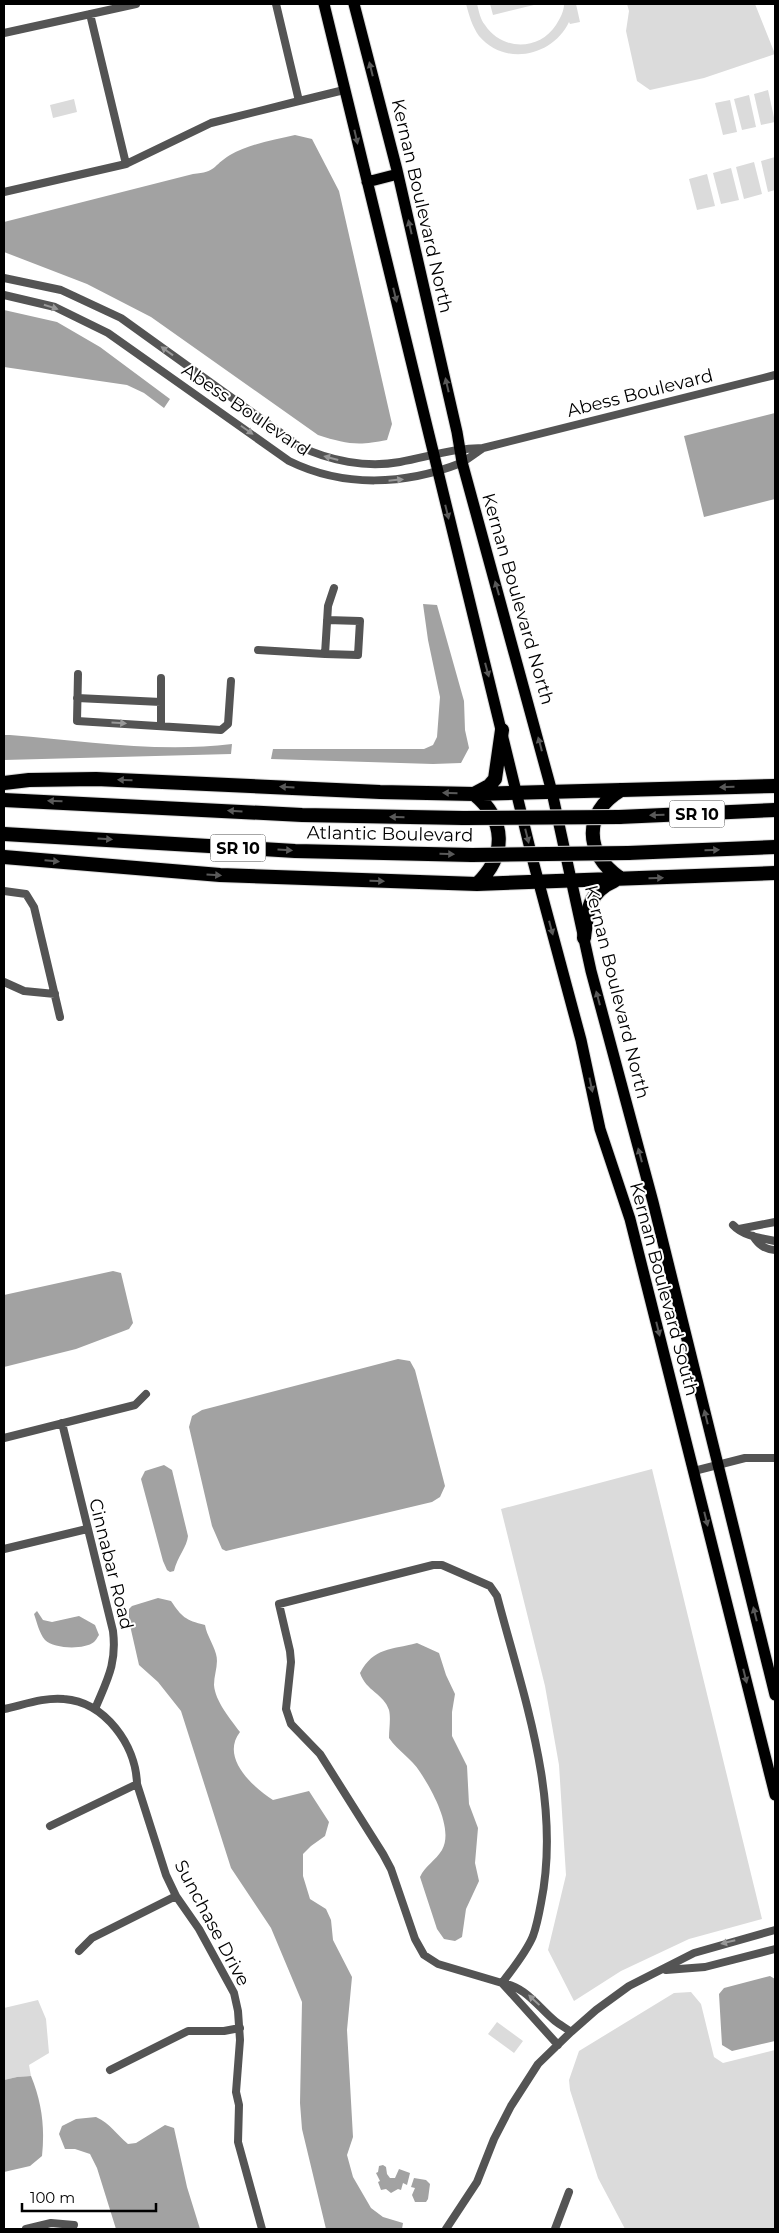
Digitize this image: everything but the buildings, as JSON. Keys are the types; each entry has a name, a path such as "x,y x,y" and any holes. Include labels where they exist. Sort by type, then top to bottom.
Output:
{"highway":[{"path":"474,794 488,786 495,779 502,730"},
{"path":"4,783 29,780 96,779 380,792 474,794 775,786"},
{"path":"620,878 608,870 600,860 594,847 592,833 601,807 610,797 622,789"},
{"path":"474,794 484,802 492,813 497,825 499,838 498,851 493,864 477,884"},
{"name":"Atlantic Boulevard","path":"4,800 302,814 463,818 619,817 775,810"},
{"path":"4,805 33,801"},
{"name":"Atlantic Boulevard","path":"4,834 286,850 472,855 628,853 775,847"},
{"path":"4,856 220,875 477,884 775,873"},
{"path":"584,938 589,906 594,895 605,885 620,878"}],"main road":[{"path":"324,4 516,792"},
{"name":"Kernan Boulevard North","path":"354,4 398,174 458,432 462,462 552,792 591,970 653,1202"},
{"path":"367,182 398,174"},
{"name":"Kernan Boulevard South","path":"516,792 581,1040 600,1129 630,1219 775,1795"},
{"name":"Kernan Boulevard South","path":"653,1202 775,1695"}],"street":[{"path":"4,33 136,4"},
{"path":"276,4 300,100"},
{"path":"90,14 126,164"},
{"path":"4,192 126,164 211,123 344,90"},
{"name":"Abess Boulevard","path":"4,278 61,290 121,318 263,421 305,449 343,461 379,465 401,462 459,448 483,448 775,375"},
{"name":"Abess Boulevard","path":"4,294 55,307 108,333 289,461 303,468 352,480 374,482 402,479 462,462 483,448"},
{"path":"325,654 328,606 334,588"},
{"path":"258,650 358,655 360,620 327,620"},
{"path":"78,674 77,721 222,730 228,724 230,681"},
{"path":"161,678 161,726"},
{"path":"77,698 161,702"},
{"path":"4,891 26,894 34,907 60,1017"},
{"path":"4,982 24,991 55,994"},
{"path":"775,1222 735,1227 753,1236 775,1242"},
{"path":"753,1236 760,1245 768,1250 775,1250"},
{"path":"4,1438 135,1406 146,1394"},
{"name":"Cinnabar Road","path":"62,1423 113,1631 115,1647 112,1669 94,1710"},
{"path":"694,1471 745,1458 775,1458"},
{"path":"4,1549 87,1529"},
{"path":"502,1984 522,1956 532,1937 546,1880 547,1861 539,1756 497,1596 490,1586 442,1565 433,1565 279,1604 290,1651 291,1662 286,1709 291,1724 320,1754 383,1854 391,1869 415,1939 424,1955 438,1964 502,1984 512,1985 523,1991 556,2022 571,2032"},
{"name":"Sunchase Drive","path":"4,1709 37,1701 64,1699 88,1705 104,1716 126,1742 137,1772 138,1784 166,1875 176,1896 199,1929 234,1993 240,2028 236,2092 239,2105 238,2142 262,2229"},
{"path":"50,1826 138,1784"},
{"path":"79,1951 92,1938 176,1896"},
{"path":"446,2229 477,2182 494,2139 511,2106 538,2064 571,2032 596,2010 629,1986 664,1970 694,1952 775,1930"},
{"path":"664,1970 705,1967 775,1949"},
{"path":"502,1984 558,2045"},
{"path":"110,2070 188,2031 224,2031 240,2028"},
{"path":"555,2229 569,2192"},
{"path":"26,2229 51,2223 74,2225"}],"shaded area":[{"path":"466,4 477,4 482,20 492,34 510,43 531,43 549,34 560,17 564,4 576,4 580,22 570,24 569,22 562,34 540,50 515,54 502,52 490,46 479,36"},
{"path":"490,4 538,4 493,15"},
{"path":"627,4 755,4 775,54 704,78 650,90 637,81 626,31 629,11"},
{"path":"768,90 775,122 761,125 754,94"},
{"path":"749,95 756,127 742,130 734,99"},
{"path":"74,99 77,112 53,118 50,105"},
{"path":"730,100 737,132 723,135 715,103"},
{"path":"295,135 312,139 339,191 392,424 387,440 352,443 318,435 151,317 87,284 4,252 4,222 206,172 230,155 245,148"},
{"path":"775,157 775,190 768,192 761,161"},
{"path":"754,162 762,194 744,199 736,167"},
{"path":"731,168 739,200 721,204 713,173"},
{"path":"707,174 715,206 697,210 689,179"},
{"path":"4,310 57,322 100,347 170,399 164,408 144,393 127,385 4,367"},
{"path":"775,413 775,499 704,517 684,436"},
{"path":"423,604 437,605 464,701 465,730 469,748 461,763 433,764 271,759 273,749 424,749 433,745 437,737 440,697 428,640"},
{"path":"4,735 149,747 232,744 231,754 4,760"},
{"path":"113,1271 121,1273 133,1323 129,1329 76,1349 4,1367 4,1295"},
{"path":"398,1359 410,1361 415,1370 445,1486 440,1497 432,1502 226,1551 222,1549 212,1526 189,1427 192,1416 202,1410"},
{"path":"164,1465 172,1470 188,1536 174,1571 170,1572 163,1561 141,1479 145,1471"},
{"path":"652,1469 762,1919 689,1939 621,1971 574,2001 548,1950 566,1875 559,1765 545,1686 501,1509"},
{"path":"158,1598 171,1601 185,1617 205,1625 217,1658 214,1681 215,1691 224,1710 240,1732 235,1742 234,1752 236,1762 248,1780 273,1800 309,1791 329,1822 325,1836 303,1854 303,1876 310,1899 326,1909 331,1920 333,1940 352,1977 347,2030 353,2137 347,2155 353,2177 371,2208 383,2217 403,2223 402,2229 326,2229 302,2129 300,2103 302,2002 271,1928 231,1868 181,1711 158,1682 139,1665 129,1621 129,1609 132,1606"},
{"path":"37,1611 43,1620 52,1622 79,1616 95,1625 99,1635 94,1642 83,1646 62,1647 49,1643 41,1634 34,1614"},
{"path":"417,1643 439,1653 455,1694 452,1712 452,1736 467,1766 469,1804 478,1828 475,1863 479,1881 466,1909 462,1937 455,1941 444,1939 437,1929 420,1877 440,1854 445,1841 445,1831 440,1810 417,1767 389,1738 390,1720 387,1705 366,1684 360,1673 371,1658 377,1654"},
{"path":"770,1976 775,1979 775,2041 732,2051 722,2045 719,1994 724,1988"},
{"path":"691,1992 701,2004 714,2057 723,2063 775,2050 775,2229 625,2229 598,2178 570,2090 569,2080 579,2051 674,1993"},
{"path":"38,2000 46,2019 49,2053 29,2065 31,2076 4,2080 4,2008"},
{"path":"497,2022 523,2041 514,2053 488,2034"},
{"path":"31,2076 42,2115 42,2156 30,2166 4,2172 4,2080"},
{"path":"96,2117 110,2126 128,2144 136,2143 165,2125 174,2128 187,2187 200,2229 116,2229 97,2168 90,2154 75,2149 65,2149 59,2134 62,2126 76,2119"},
{"path":"383,2165 386,2167 390,2178 395,2178 399,2169 410,2173 407,2185 403,2183 401,2190 398,2189 391,2193 386,2189 381,2190 378,2182 380,2181 376,2173 379,2166"},
{"path":"414,2178 426,2180 430,2184 426,2202 415,2202 412,2195 415,2188 411,2187"}]}
